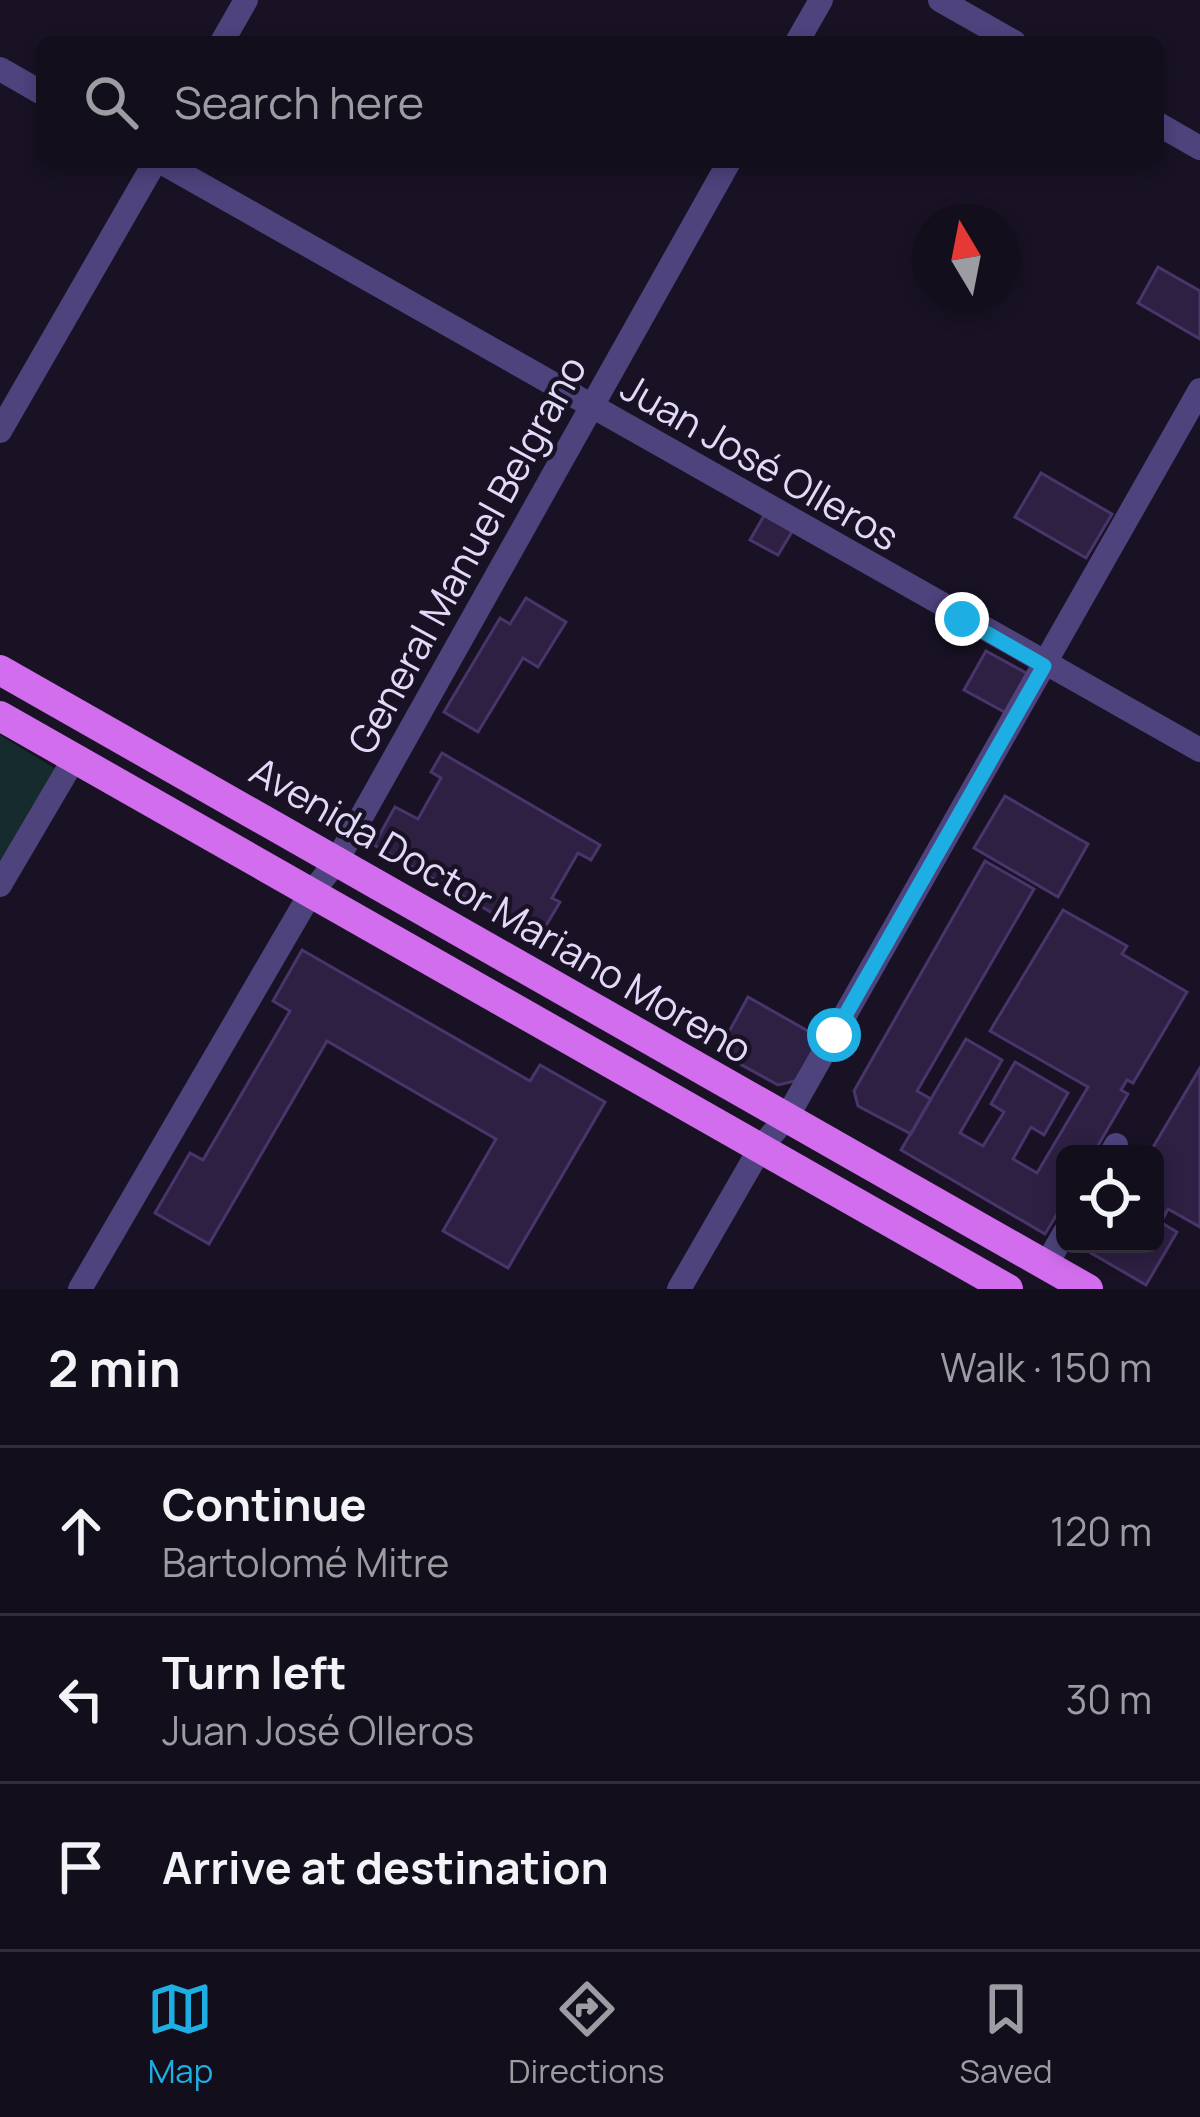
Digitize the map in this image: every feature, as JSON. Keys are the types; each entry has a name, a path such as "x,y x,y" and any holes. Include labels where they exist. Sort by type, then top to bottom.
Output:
{"main road":[{"name":"Avenida Doctor Mariano Moreno","path":"0,670 1088,1289"},
{"name":"Avenida Doctor Mariano Moreno","path":"0,716 309,896 1008,1289"}],"street":[{"path":"225,36 246,0"},
{"path":"800,36 821,0"},
{"path":"940,0 1003,36"},
{"path":"0,69 36,90"},
{"path":"1164,127 1200,148"},
{"path":"0,431 154,168"},
{"name":"Juan José Olleros","path":"169,168 1200,750"},
{"name":"General Manuel Belgrano","path":"80,1289 309,896 336,862 726,168"},
{"path":"679,1289 761,1148 788,1117 1200,390"},
{"path":"0,885 74,759"},
{"path":"1046,1265 1056,1248"}],"green space":[{"path":"0,735 59,771 0,868"}],"building":[{"path":"1158,267 1200,291 1200,339 1138,303"},
{"path":"1041,473 1112,514 1086,558 1015,517"},
{"path":"765,514 793,530 778,555 750,540"},
{"path":"526,598 566,622 538,667 523,658 478,732 444,712 500,618 510,624"},
{"path":"986,651 1030,675 1008,714 964,690"},
{"path":"442,753 600,845 591,860 578,853 552,898 560,902 538,939 374,845 395,807 418,819 441,778 431,772"},
{"path":"1005,796 1088,844 1058,897 974,848"},
{"path":"985,861 1034,889 917,1091 931,1099 911,1134 858,1106 854,1091"},
{"path":"1063,910 1127,946 1122,954 1187,992 1133,1083 1127,1080 1121,1090 1128,1094 1098,1145 1056,1145 1056,1216 1045,1234 901,1150 966,1039 1002,1060 960,1133 983,1146 1004,1112 991,1104 1015,1062 1068,1093 1044,1135 1031,1127 1013,1159 1037,1173 1088,1087 990,1031"},
{"path":"302,950 530,1081 540,1065 605,1102 508,1268 443,1231 496,1139 327,1041 209,1244 155,1213 190,1153 203,1160 290,1011 273,1001"},
{"path":"748,997 822,1039 799,1080 778,1085 718,1052"},
{"path":"1200,1068 1200,1227 1168,1209 1164,1216 1164,1145 1154,1145"},
{"path":"1164,1224 1177,1232 1146,1285 1091,1253 1164,1253"}],"route":[{"path":"834,1035 1044,666 962,619"}]}
